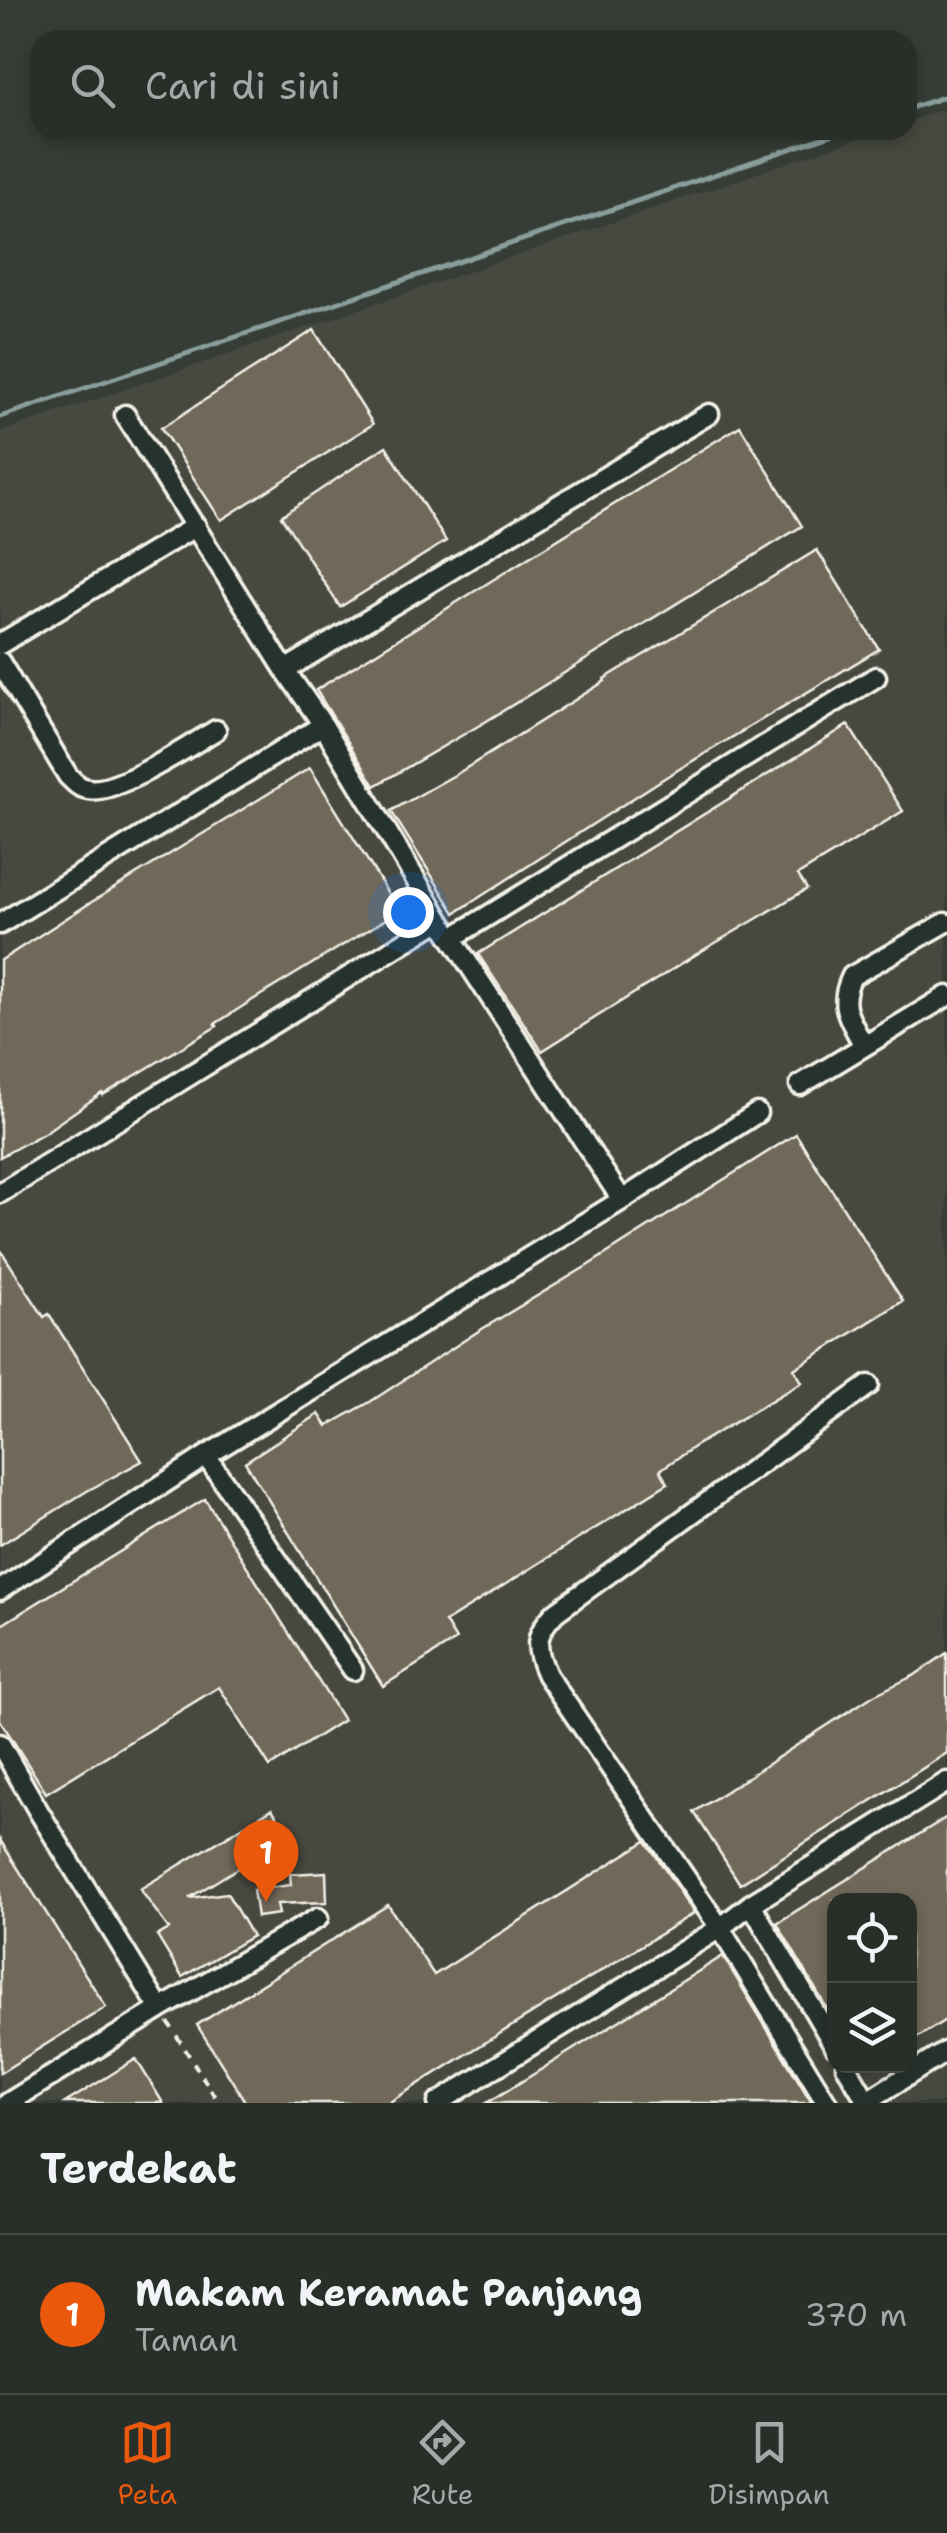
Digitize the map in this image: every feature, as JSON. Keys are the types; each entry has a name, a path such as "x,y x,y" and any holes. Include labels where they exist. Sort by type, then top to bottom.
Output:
{"lane":[{"path":"285,670 709,414"},
{"path":"125,415 323,725 440,920 622,1200"},
{"path":"0,644 196,526"},
{"path":"0,662 68,776 78,786 91,790 109,788 216,730"},
{"path":"452,938 876,676"},
{"path":"0,924 323,725"},
{"path":"0,1193 440,920"},
{"path":"864,1046 844,1008 845,990 852,976 946,921"},
{"path":"800,1085 947,996"},
{"path":"0,1590 206,1456 756,1113"},
{"path":"826,2103 720,1928 547,1675 539,1658 540,1628 556,1612 869,1385"},
{"path":"206,1456 353,1670"},
{"path":"0,1744 160,2010"},
{"path":"438,2103 947,1782"},
{"path":"751,1904 827,2034"},
{"path":"8,2103 318,1918"},
{"path":"850,2073 866,2102 947,2051"}],"path":[{"path":"160,2010 219,2103"}],"shaded area":[{"path":"947,108 947,2103 0,2103 0,432 854,140 917,140 917,118"}],"building":[{"path":"314,330 373,424 221,520 161,428"},
{"path":"740,426 802,526 375,786 316,690"},
{"path":"386,446 446,541 340,607 281,516"},
{"path":"817,550 879,649 666,777 455,913 391,811"},
{"path":"848,725 903,811 798,875 807,889 542,1051 478,954"},
{"path":"310,768 399,911 0,1157 0,961"},
{"path":"796,1134 903,1301 794,1369 802,1382 660,1470 668,1483 445,1622 456,1640 383,1686 245,1462 319,1414 327,1426 370,1402"},
{"path":"0,1249 44,1317 49,1314 142,1461 0,1545"},
{"path":"205,1499 343,1720 270,1767 219,1687 46,1793 0,1720 0,1626"},
{"path":"947,1653 947,1753 740,1884 694,1812 874,1695 915,1675"},
{"path":"272,1809 290,1836 189,1898 227,1893 252,1936 182,1977 157,1936 169,1929 140,1889"},
{"path":"947,1817 947,2019 917,2038 917,1893 827,1893 827,2009 777,1923"},
{"path":"0,1840 106,2007 0,2073"},
{"path":"646,1841 694,1913 388,2103 246,2103 197,2025 388,1905 434,1975"},
{"path":"326,1872 327,1902 277,1904 279,1914 257,1917 253,1890 291,1885 290,1874"},
{"path":"723,1956 812,2103 487,2103 537,2072"},
{"path":"136,2059 163,2103 65,2103 99,2082"}],"waterway":[{"path":"917,106 947,96"},
{"path":"0,417 817,140"}],"place":[{"name":"Makam Keramat Panjang","path":"266,1902"}]}
